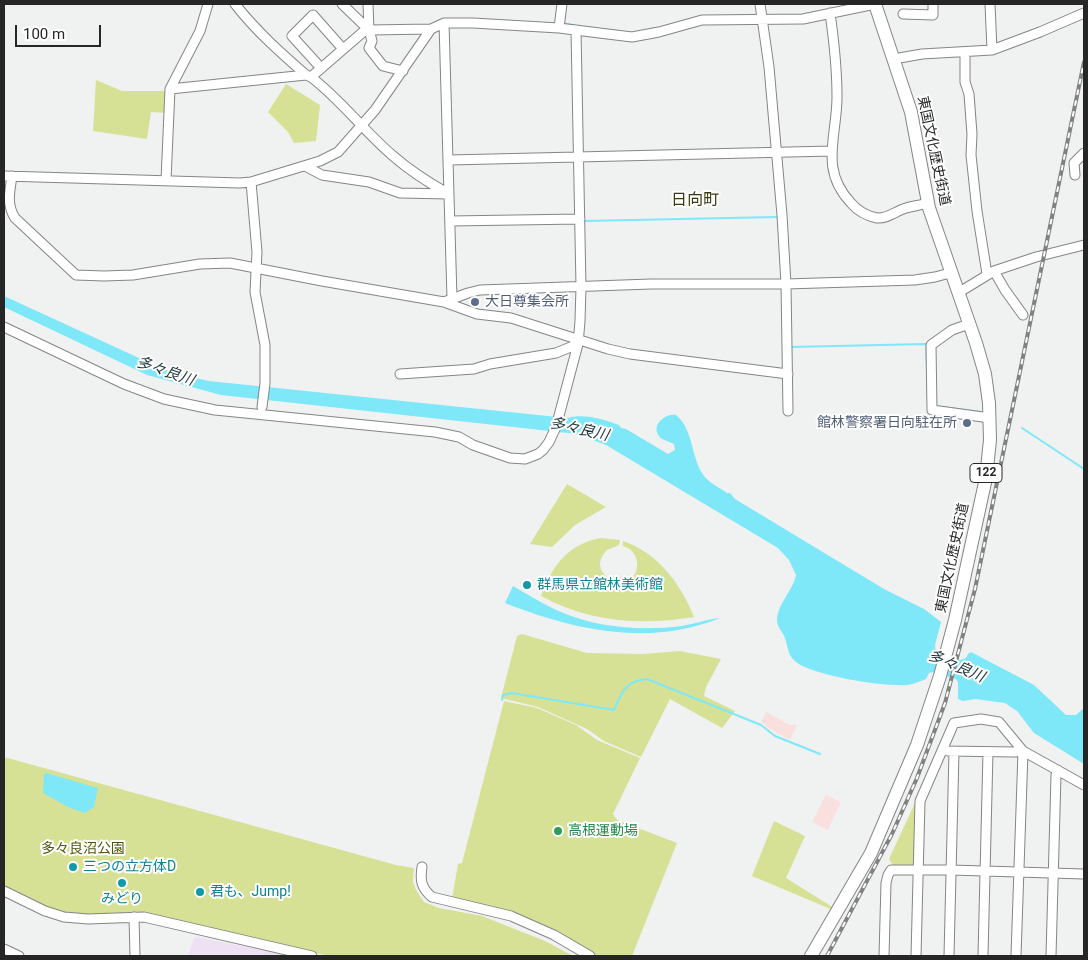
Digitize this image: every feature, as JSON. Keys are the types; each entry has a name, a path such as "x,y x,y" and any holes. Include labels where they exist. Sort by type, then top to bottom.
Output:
{"highway":[{"name":"東国文化歴史街道","path":"811,956 871,853 917,745 946,653 986,478 990,440 990,418 985,374 928,203 911,112 875,4"}],"street":[{"path":"166,180 170,89 200,31 208,4"},
{"path":"235,4 248,21 272,45 308,76 329,91 361,126 392,155 425,181 449,194"},
{"path":"342,4 369,30"},
{"path":"368,4 369,30 372,41 369,48 383,66 402,70"},
{"path":"559,28 562,4"},
{"path":"760,4 769,67 777,152 786,284 788,411"},
{"path":"170,89 308,76 321,68 363,32 369,30 431,29 444,23 473,23 559,28 632,37 659,32 702,20 803,18 875,4"},
{"path":"903,14 933,15 933,4"},
{"path":"990,4 992,50"},
{"path":"830,13 837,99 832,151 832,172 835,179 852,204 871,217 884,218 906,208 928,203"},
{"path":"894,60 922,54 992,50 1084,13"},
{"path":"321,68 292,36 313,15 343,49"},
{"path":"444,23 450,221 448,300"},
{"path":"431,29 375,110 338,152 330,157 251,182 8,176 8,203 10,210 15,218 76,275 133,275 215,262 230,263 322,281 448,300 477,314 511,318 578,342 630,354 788,374"},
{"path":"4,327 124,384 164,399 187,405 215,410 435,432 459,437 473,445 510,458 524,459 538,454 547,446 551,438 578,342 581,287 576,30"},
{"path":"965,52 965,82 969,94 972,134 971,156 977,211 990,273 1023,315"},
{"path":"449,160 832,151"},
{"path":"1074,175 1074,163 1084,153"},
{"path":"305,166 322,175 370,182 400,193 449,194"},
{"path":"251,182 257,252 255,292 265,345 262,407"},
{"path":"450,221 580,219"},
{"path":"958,293 990,273 1036,256 1084,245"},
{"path":"448,300 480,290 915,280 950,273"},
{"path":"969,324 952,330 931,345 932,410 990,418"},
{"path":"400,374 474,369 490,364 556,353 578,342"},
{"path":"916,956 920,801 954,723 981,719 999,722 1023,751 1084,785"},
{"path":"943,749 988,752 1023,751"},
{"path":"949,956 954,751"},
{"path":"1016,956 1023,751"},
{"path":"983,956 988,752"},
{"path":"1051,956 1056,774 1058,770"},
{"path":"422,867 421,882 432,896 511,916 554,935 590,956"},
{"path":"884,956 888,875 891,870 1084,874"},
{"path":"4,904 6,892 45,911 64,917 104,919 144,917 312,956"},
{"path":"134,916 135,956"},
{"path":"4,949 19,956"}],"shaded area":[{"path":"766,712 790,725 797,725 790,740 761,722"},
{"path":"826,795 841,802 828,830 812,822"},
{"path":"197,937 288,956 188,956 194,938"}],"green space":[{"path":"96,80 122,91 166,91 165,113 151,112 147,139 93,131"},
{"path":"286,84 320,105 316,141 294,143 288,132 268,112"},
{"path":"567,484 606,507 575,525 552,547 530,544"},
{"path":"600,538 620,540 619,545 607,550 601,560 601,569 605,575 613,580 622,581 630,579 635,573 637,562 632,551 623,546 623,541 636,546 667,571 682,593 694,617 654,621 616,620 578,612 541,596 550,575 562,558 578,546"},
{"path":"522,634 587,653 643,654 680,651 721,659 706,687 704,696 735,711 722,728 670,699 641,757 604,741 587,729 538,707 501,698 517,636"},
{"name":"高根運動場","path":"504,701 537,708 576,725 597,740 640,758 613,814 617,820 677,843 632,956 598,956 549,929 452,899 458,864 462,863"},
{"name":"多々良沼公園","path":"4,757 396,865 414,868 413,882 424,902 439,908 482,916 545,941 573,956 329,956 155,915 135,912 83,916 68,914 4,886"},
{"path":"916,801 916,864 913,867 894,867 889,859"},
{"path":"774,821 805,836 786,878 834,908 833,910 752,876"}],"water":[{"name":"多々良川","path":"4,296 173,373 209,381 567,418 593,417 619,425 621,428 626,429 668,454 675,450 674,444 662,439 658,435 657,426 667,416 676,415 686,427 698,466 707,479 727,493 730,493 735,499 884,589 924,609 941,622 935,645 936,652 960,660 966,658 971,652 1034,685 1066,715 1076,715 1084,708 1084,764 1034,733 1017,711 1005,703 975,699 963,701 958,699 958,682 956,679 933,672 929,673 926,679 910,685 883,684 850,680 818,672 793,660 777,621 782,603 792,587 796,575 789,560 778,548 606,445 577,434 221,395 147,375 4,307"},
{"path":"513,586 561,612 605,625 651,628 682,626 720,618 693,627 666,632 611,632 557,621 505,603"},
{"path":"44,774 98,788 94,807 85,813 70,808 43,793"}],"waterway":[{"path":"562,23 579,26"},
{"path":"584,221 777,217"},
{"path":"790,347 926,344 927,371"},
{"path":"935,406 981,412"},
{"path":"1022,428 1084,469"},
{"path":"502,700 503,695 512,693 614,710 625,688 634,682 647,679 761,725 775,736 820,754"}],"railway":[{"path":"827,956 892,834 917,778 945,703 975,589 1084,62"}],"place":[{"name":"大日尊集会所","path":"475,302"},
{"name":"館林警察署日向駐在所","path":"967,423"},
{"name":"群馬県立館林美術館","path":"527,585"},
{"name":"高根運動場","path":"558,831"},
{"name":"三つの立方体D","path":"73,867"},
{"name":"みどり","path":"122,883"},
{"name":"君も、Jump!","path":"200,892"}],"district":[{"name":"日向町","path":"695,201"}]}
